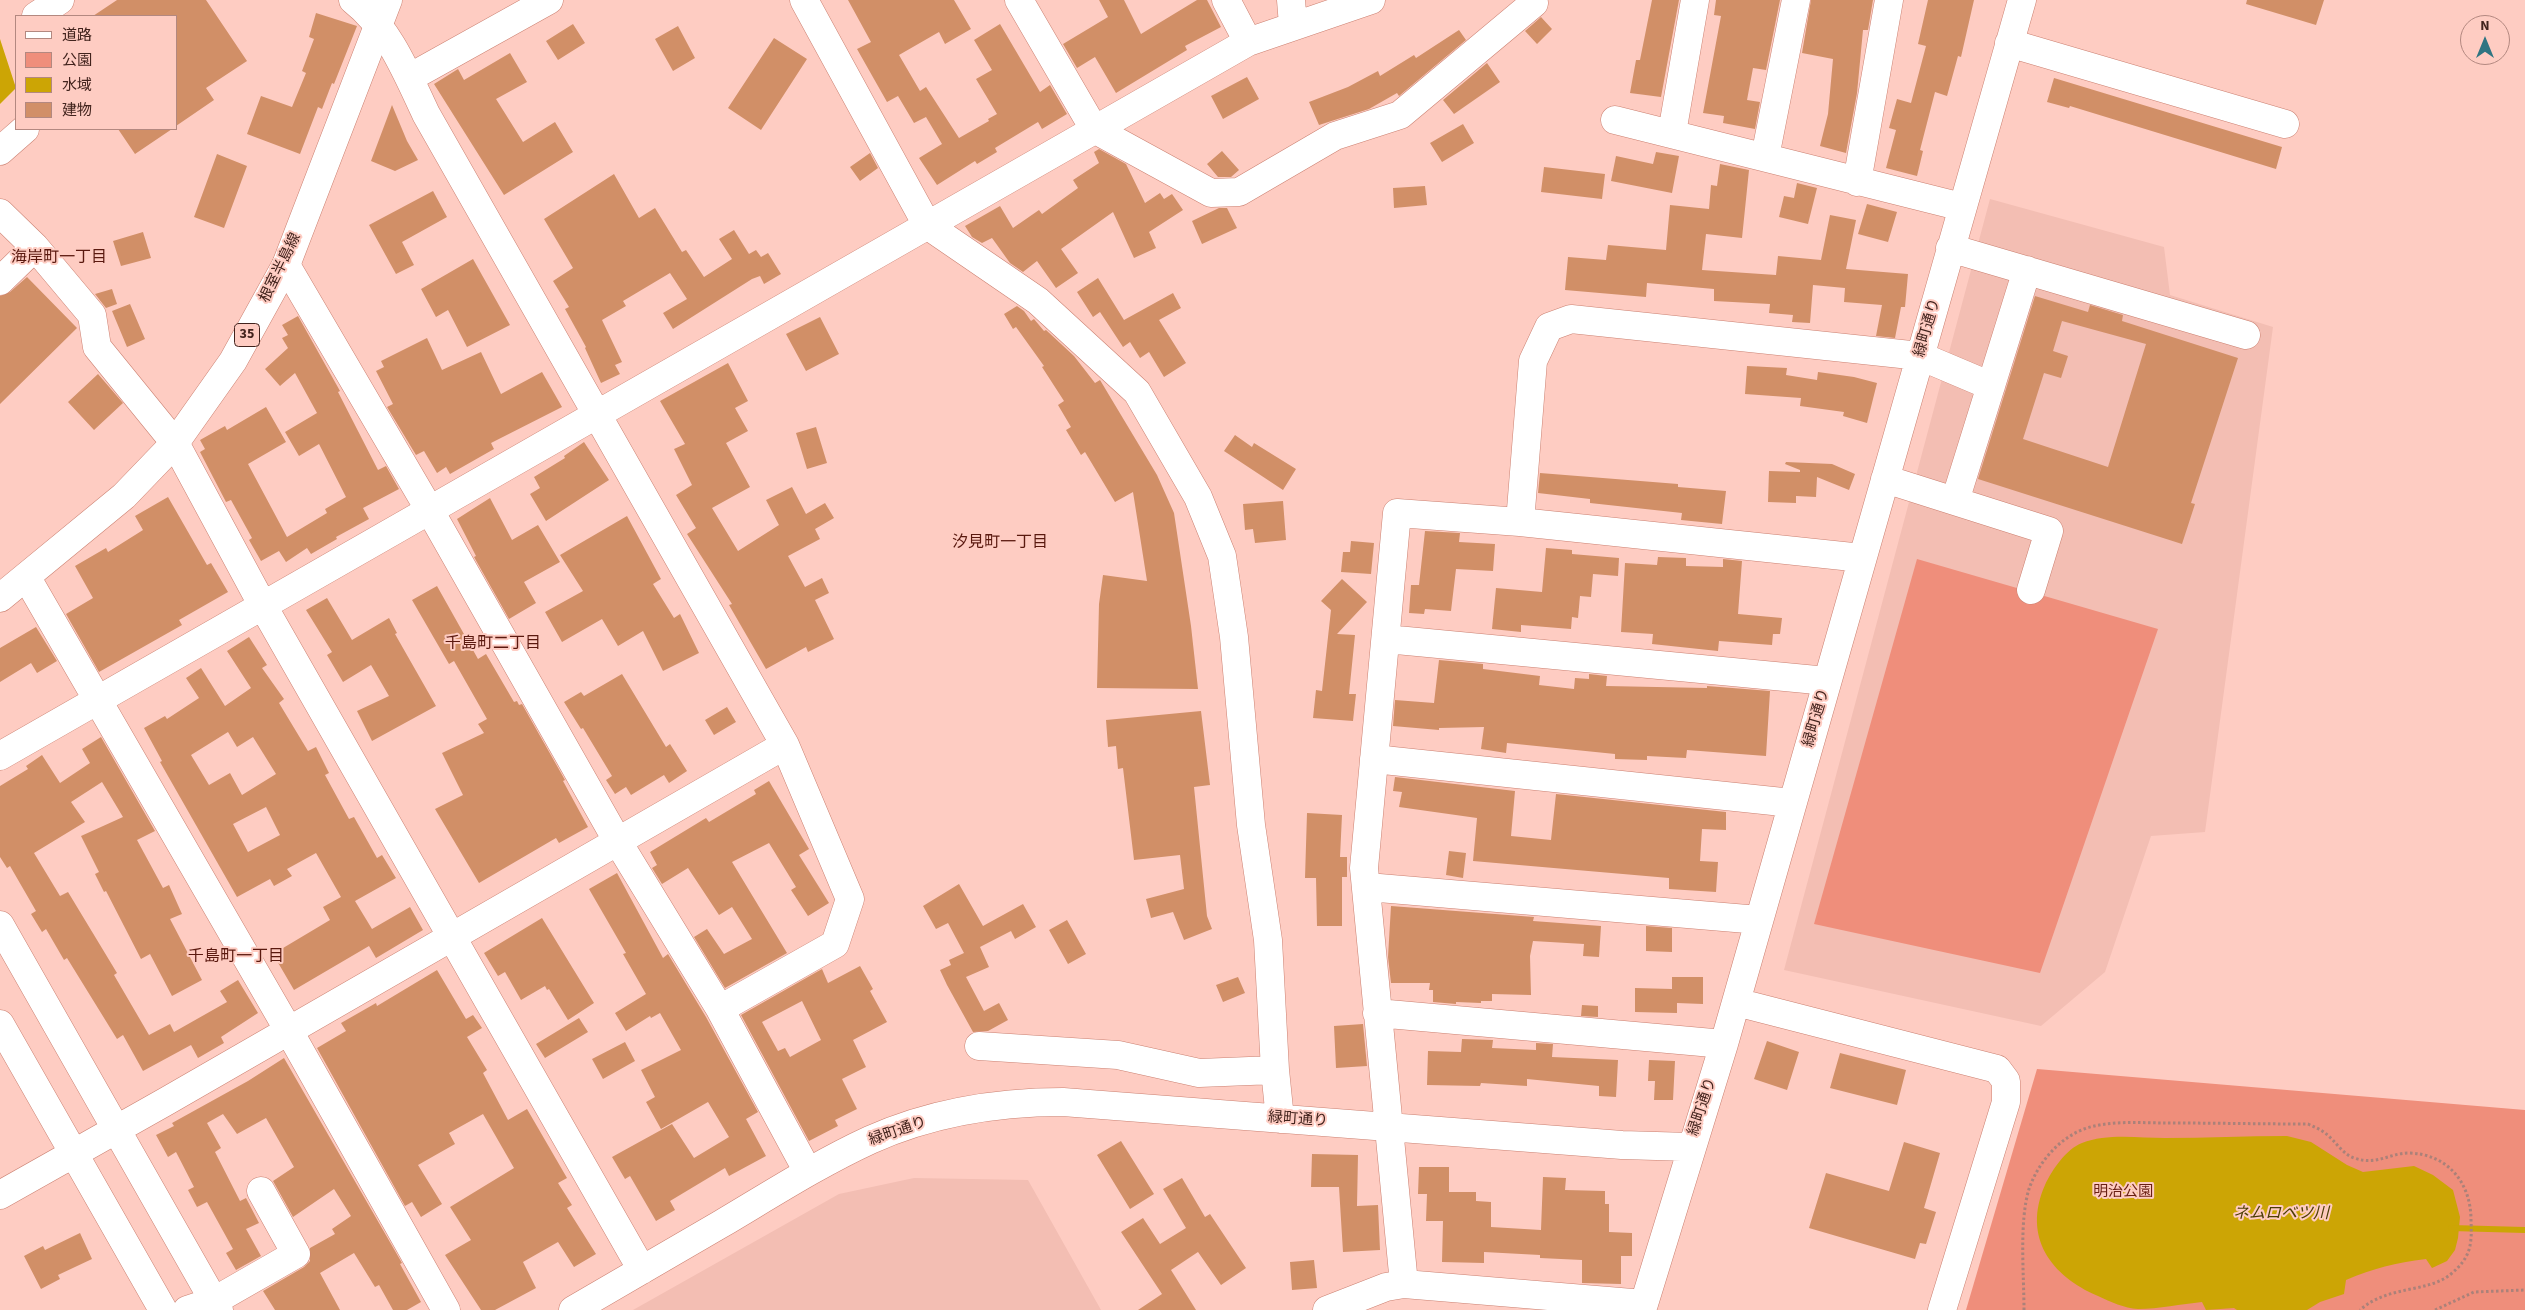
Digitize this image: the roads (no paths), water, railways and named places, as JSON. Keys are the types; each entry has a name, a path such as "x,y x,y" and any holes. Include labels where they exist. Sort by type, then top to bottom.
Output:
{"street":[{"path":"38,15 60,0"},
{"path":"353,0 379,26 409,78 426,114 785,745 850,899 835,944 720,1009"},
{"name":"根室半島線","path":"0,598 27,578 124,496 175,443 232,361 286,265 388,0"},
{"path":"409,78 549,0"},
{"path":"804,0 927,224 1038,301 1136,392 1201,505 1222,556 1234,637 1250,825 1268,940 1275,1070 1280,1118"},
{"path":"1020,0 1094,129 1211,193 1239,192 1335,136 1400,114 1534,3"},
{"path":"1226,0 1248,42"},
{"path":"0,756 1248,42 1292,12 1371,0"},
{"path":"1672,133 1695,0"},
{"path":"1765,157 1796,0"},
{"path":"1857,182 1889,0"},
{"name":"緑町通り","path":"573,1310 808,1172 870,1140 912,1124 986,1107 1022,1102 1062,1102 1622,1145 1690,1147 1724,1044 2022,0"},
{"path":"2010,43 2284,124"},
{"path":"1615,120 1962,207"},
{"path":"0,152 24,130"},
{"path":"0,213 35,246 92,315 96,347 175,443 263,606 454,936 642,1270"},
{"path":"0,281 35,246"},
{"path":"1950,248 2246,335"},
{"path":"286,265 429,509 618,842 720,1009 808,1172"},
{"path":"1955,501 2027,270"},
{"path":"1520,522 1533,361 1549,327 1571,319 1920,356 1991,386"},
{"path":"1885,479 2049,531 2031,590"},
{"path":"1404,1284 1364,868 1397,513 1520,522 1862,558"},
{"path":"27,578 288,1030 446,1310"},
{"path":"1386,639 1827,681"},
{"path":"0,1195 115,1131 785,745"},
{"path":"1374,758 1792,803"},
{"path":"1367,888 1759,920"},
{"path":"0,925 9,965 115,1131 217,1306"},
{"path":"1736,1002 1997,1069 2006,1081 2006,1102 1942,1310"},
{"path":"1377,1013 1724,1044"},
{"path":"0,1024 163,1310"},
{"path":"979,1046 1118,1055 1199,1073 1275,1070"},
{"path":"1328,1310 1386,1287 1404,1284 1644,1304 1690,1147"},
{"path":"187,1310 217,1306 296,1254 261,1192"}],"water":[{"path":"0,39 15,89 0,104"},
{"path":"2287,1136 2311,1142 2347,1165 2363,1172 2414,1166 2433,1175 2453,1190 2460,1217 2455,1250 2447,1261 2432,1268 2426,1259 2394,1264 2366,1272 2346,1280 2344,1294 2320,1302 2307,1310 2237,1310 2234,1308 2206,1310 2202,1302 2138,1309 2118,1304 2081,1288 2055,1266 2045,1252 2039,1238 2037,1221 2039,1204 2045,1185 2060,1161 2070,1150 2082,1143 2112,1137"}],"waterway":[{"name":"ネムロベツ川","path":"2451,1228 2525,1230"}],"district":[{"name":"海岸町一丁目","path":"59,258"},
{"name":"汐見町一丁目","path":"1000,543"},
{"name":"千島町二丁目","path":"493,644"},
{"name":"千島町一丁目","path":"236,957"}],"park label":[{"name":"明治公園","path":"2123,1193"}]}
